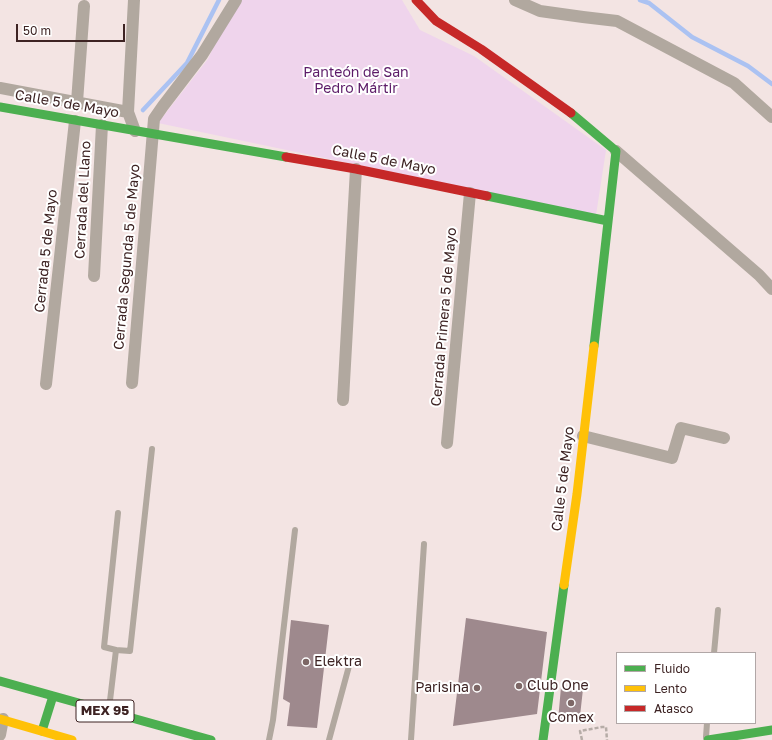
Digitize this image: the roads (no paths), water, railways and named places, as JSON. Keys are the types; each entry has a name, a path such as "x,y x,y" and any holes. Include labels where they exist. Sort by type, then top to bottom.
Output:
{"street":[{"path":"134,0 128,112 135,131"},
{"path":"152,134 154,119 202,55 236,0"},
{"path":"416,0 436,21 565,108 759,275 772,289"},
{"path":"515,0 540,10 583,18 617,21 734,83 772,117"},
{"path":"77,102 84,6"},
{"path":"0,88 128,112"},
{"name":"Calle 5 de Mayo","path":"0,107 356,169 608,221"},
{"name":"Cerrada 5 de Mayo","path":"46,384 75,121"},
{"name":"Cerrada del Llano","path":"94,276 102,125"},
{"name":"Cerrada Segunda 5 de Mayo","path":"132,383 152,134"},
{"name":"Calle 5 de Mayo","path":"543,740 577,494 616,151"},
{"path":"343,400 356,169"},
{"name":"Cerrada Primera 5 de Mayo","path":"447,443 470,193"},
{"path":"583,436 672,458 681,428 724,438"},
{"name":"MEX 95","path":"0,681 211,740"},
{"path":"42,731 53,696"},
{"path":"0,735 1,719 72,740"},
{"path":"707,740 772,730"}],"lane":[{"path":"118,513 104,647 130,651 152,449"},
{"path":"269,740 273,720 295,530"},
{"path":"411,740 424,544"},
{"path":"714,652 718,610"},
{"path":"109,712 116,650"},
{"path":"329,740 349,666"},
{"path":"707,724 707,740"}],"waterway":[{"path":"143,110 187,63 219,0"},
{"path":"640,0 649,3 692,37 748,66 772,84"}],"place":[{"name":"Elektra","path":"306,662"},
{"name":"Club One","path":"519,686"},
{"name":"Parisina","path":"477,688"},
{"name":"Comex","path":"571,703"}],"park label":[{"name":"Panteón de San Pedro Mártir","path":"356,82"}]}
